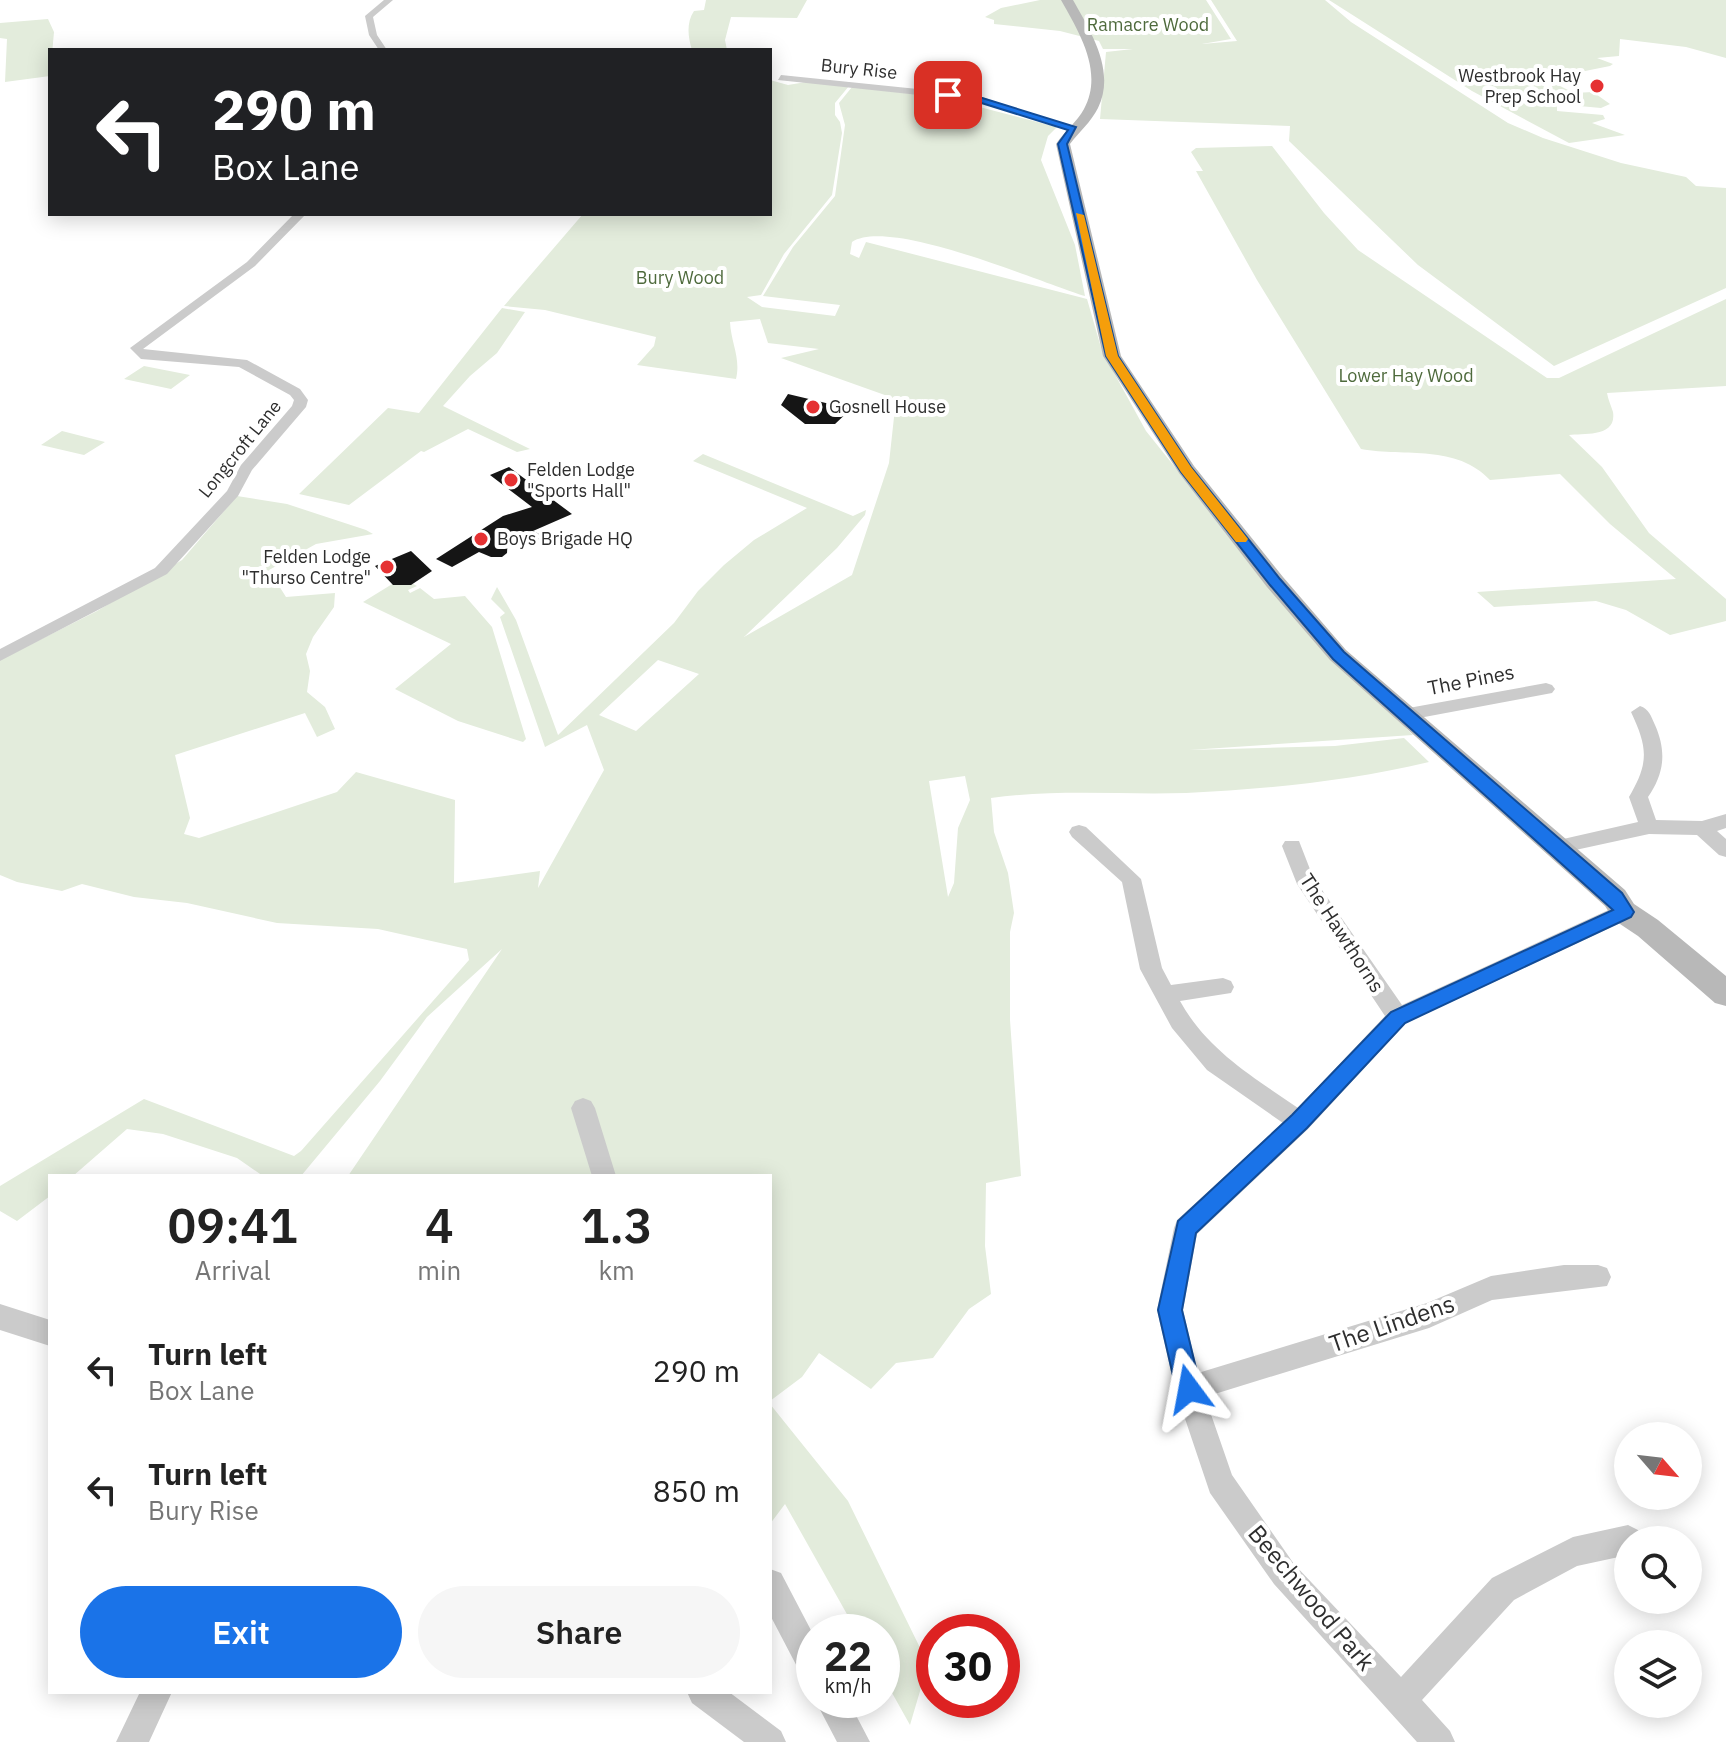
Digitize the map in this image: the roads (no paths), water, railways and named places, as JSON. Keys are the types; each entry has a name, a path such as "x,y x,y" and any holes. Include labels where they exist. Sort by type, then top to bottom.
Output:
{"main road":[{"path":"1067,0 1099,72 1091,109 1063,144 1112,356 1186,469 1272,579 1338,655 1615,898 1624,912 1648,928 1726,994"}],"street":[{"path":"382,48 373,35 369,16 389,0"},
{"name":"Bury Rise","path":"781,78 976,98 1073,129"},
{"name":"Longcroft Lane","path":"0,656 161,571 233,493 246,468 299,407 301,400 295,392 242,363 141,355 136,348 251,264 298,216"},
{"name":"The Pines","path":"1403,715 1546,689"},
{"path":"1640,712 1654,740 1653,779 1638,797 1649,827"},
{"path":"1557,847 1649,827 1702,828 1726,821"},
{"path":"1702,828 1726,850"},
{"path":"1079,832 1131,879 1151,969 1180,1022 1215,1063 1300,1122"},
{"name":"The Hawthorns","path":"1292,846 1304,879 1398,1017"},
{"name":"Beechwood Park","path":"1439,1742 1284,1574 1220,1483 1189,1389 1170,1310 1186,1228 1300,1122 1398,1017 1624,912"},
{"path":"1165,994 1223,987"},
{"path":"583,1108 603,1174"},
{"name":"The Lindens","path":"1189,1389 1429,1315 1491,1288 1564,1277 1598,1277"},
{"path":"1,1318 48,1332"},
{"path":"1399,1702 1503,1589 1573,1552 1614,1544"},
{"path":"772,1588 796,1633"},
{"path":"132,1742 155,1694"},
{"path":"706,1694 770,1742"},
{"path":"841,1718 854,1742"}],"place":[{"name":"Westbrook Hay Prep School","path":"1597,86"},
{"name":"Gosnell House","path":"813,407"},
{"name":"Felden Lodge \"Sports Hall\"","path":"511,480"},
{"name":"Boys Brigade HQ","path":"481,539"},
{"name":"Felden Lodge \"Thurso Centre\"","path":"387,567"}],"park label":[{"name":"Ramacre Wood","path":"1148,25"},
{"name":"Bury Wood","path":"680,278"},
{"name":"Lower Hay Wood","path":"1406,376"}]}
